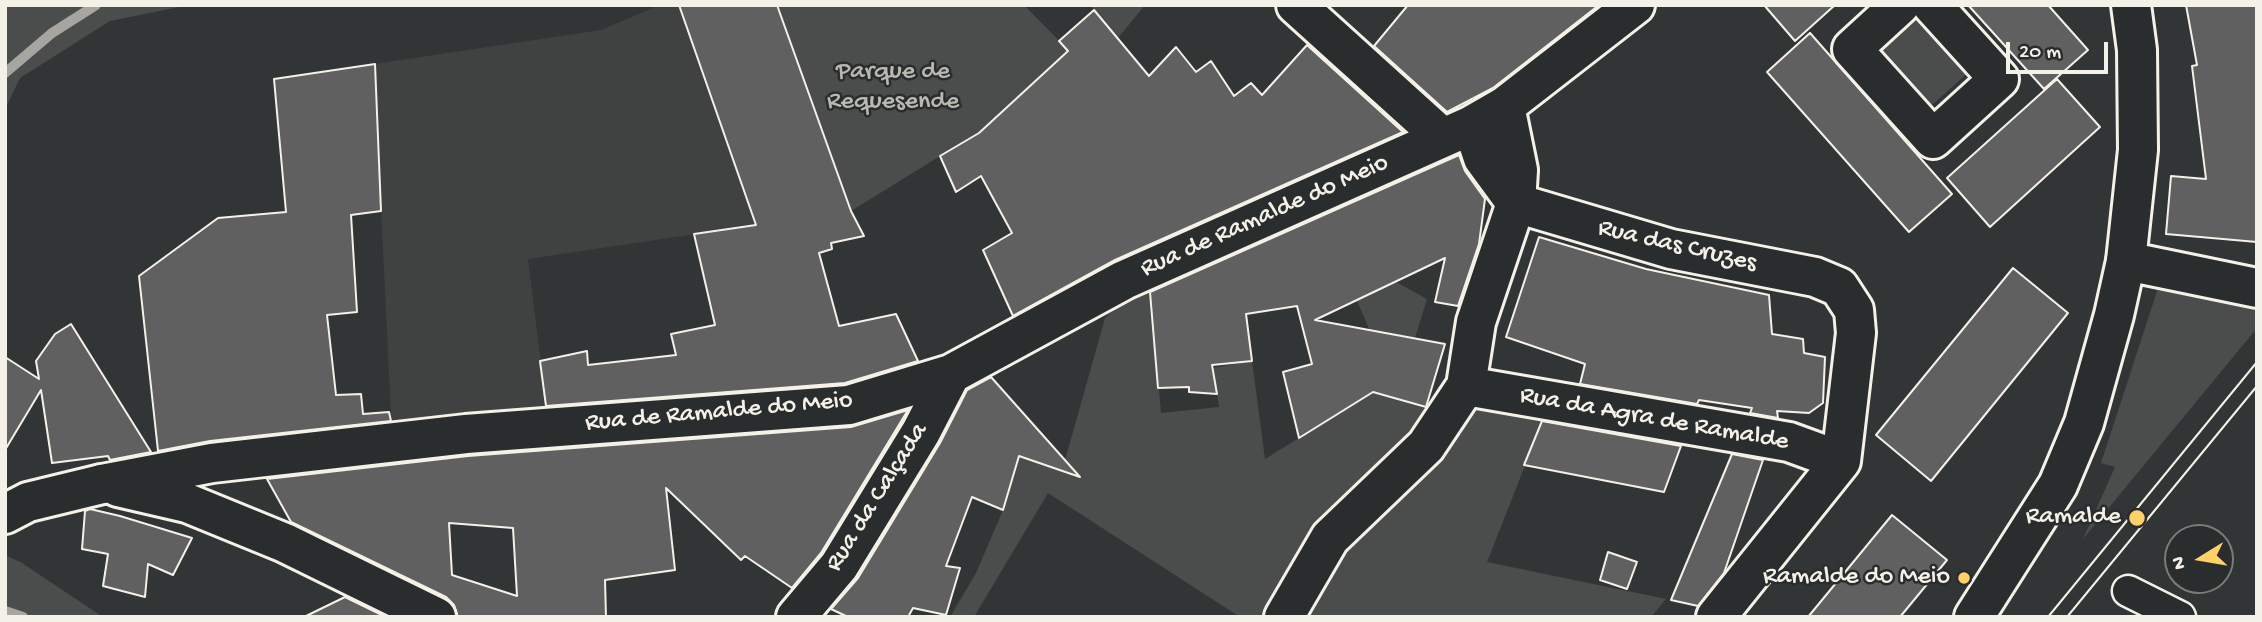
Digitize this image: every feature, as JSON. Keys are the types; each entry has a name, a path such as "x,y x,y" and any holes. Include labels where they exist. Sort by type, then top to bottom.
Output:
{"street":[{"path":"1296,5 1457,131 1483,158 1516,203"},
{"name":"Rua de Ramalde do Meio","path":"5,514 28,502 102,484 212,463 466,434 849,405 951,374 1124,280 1324,193 1505,106 1635,5"},
{"path":"1900,5 1852,49 1934,139 1999,79 1932,5"},
{"path":"1974,617 2058,485 2084,423 2126,261 2138,150 2137,50 2131,5"},
{"path":"1284,617 1330,538 1426,446 1466,386 1476,322 1516,203 1518,170 1505,106"},
{"name":"Rua das Cruzes","path":"1516,203 1671,249 1815,277 1839,287 1854,310 1856,333 1841,461"},
{"path":"2126,261 2257,288"},
{"name":"Rua da Calçada","path":"796,617 839,566 922,432 951,374"},
{"name":"Rua da Agra de Ramalde","path":"1466,386 1789,442 1841,461"},
{"path":"1716,617 1841,461"},
{"path":"102,484 199,508 285,543 436,617"},
{"path":"2128,590 2180,617"}],"shaded area":[{"path":"660,5 777,5 851,211 528,259 548,420 392,434 381,211 286,214 274,79 601,30"}],"green space":[{"path":"5,5 189,5 110,21 20,78 5,109"},
{"name":"Parque de Requesende","path":"777,5 1024,5 1069,51 984,129 851,211"},
{"path":"1090,5 1145,5 1118,38"},
{"path":"1921,16 1970,71 1924,112 1875,57"},
{"path":"1149,279 1161,413 1219,407 1213,368 1252,361 1265,459 1391,381 1353,291 1391,279 1427,299 1415,338 1420,372 1393,397 1446,416 1466,386 1547,410 1487,562 1666,599 1651,617 1240,617 1048,493 974,617 950,617 976,573 1003,510 1019,456 1062,471 1105,318"},
{"path":"2160,282 2257,305 2257,328 2083,539 2115,467 2101,463"},
{"path":"5,555 22,563 103,617 5,617"}],"building":[{"path":"679,5 777,5 851,211 864,236 831,243 832,249 819,253 839,326 896,314 918,361 845,383 546,406 540,361 587,351 588,365 676,355 671,334 715,325 694,234 756,225"},
{"path":"1408,5 1599,5 1493,88 1447,112 1374,46"},
{"path":"1764,5 1835,5 1795,41"},
{"path":"1968,5 2048,5 2088,50 2044,89"},
{"path":"2186,5 2257,5 2257,242 2166,234 2171,176 2206,179 2192,66 2197,65"},
{"path":"1094,10 1149,76 1176,47 1196,72 1211,61 1234,96 1251,83 1262,95 1307,45 1403,132 1115,260 1013,316 983,250 1012,233 981,176 956,192 940,156 979,133 1068,51 1059,41"},
{"path":"1810,33 1952,194 1909,232 1767,72"},
{"path":"375,64 381,211 351,215 357,312 327,315 336,395 361,394 363,414 389,412 391,421 210,441 158,451 139,276 218,218 286,212 274,79"},
{"path":"2057,79 2100,127 1990,227 1947,178"},
{"path":"1459,155 1465,171 1485,199 1479,244 1458,306 1435,302 1445,258 1315,320 1445,344 1426,407 1373,392 1299,438 1283,372 1312,364 1297,306 1246,314 1252,361 1212,365 1217,394 1189,392 1189,387 1158,388 1150,292"},
{"path":"1539,237 1646,269 1769,295 1772,334 1803,339 1804,353 1825,357 1823,403 1809,413 1777,411 1778,418 1750,413 1752,408 1699,400 1697,404 1580,384 1585,364 1506,337"},
{"path":"2013,268 2068,313 1931,481 1876,435"},
{"path":"71,324 151,452 110,460 108,456 52,463 41,390 5,450 5,357 39,379 36,361 55,334"},
{"path":"991,377 1080,477 1019,456 1003,510 972,497 946,566 960,568 946,615 913,608 908,617 848,617 831,609 858,578 940,443 967,390"},
{"path":"908,410 821,553 792,588 745,556 741,560 666,488 675,570 605,580 606,617 458,617 454,605 446,597 291,522 267,479 468,456 851,427","holes":["449,523 513,528 517,596 452,575"]},
{"path":"1542,421 1681,446 1664,492 1524,465"},
{"path":"1732,454 1763,460 1724,573 1698,606 1671,600"},
{"path":"90,509 192,538 173,575 148,564 145,597 103,586 108,554 82,549 85,511"},
{"path":"1892,515 1947,560 1900,617 1808,617"},
{"path":"1608,552 1637,562 1627,589 1600,580"},
{"path":"345,597 386,617 304,617"}],"waterway":[{"path":"5,73 52,33 96,5"},
{"path":"5,611 23,617"}],"tram line":[{"path":"2048,617 2257,362"},
{"path":"2067,617 2257,386"}],"place":[{"name":"Ramalde","path":"2137,518"},
{"name":"Ramalde do Meio","path":"1964,578"}]}
